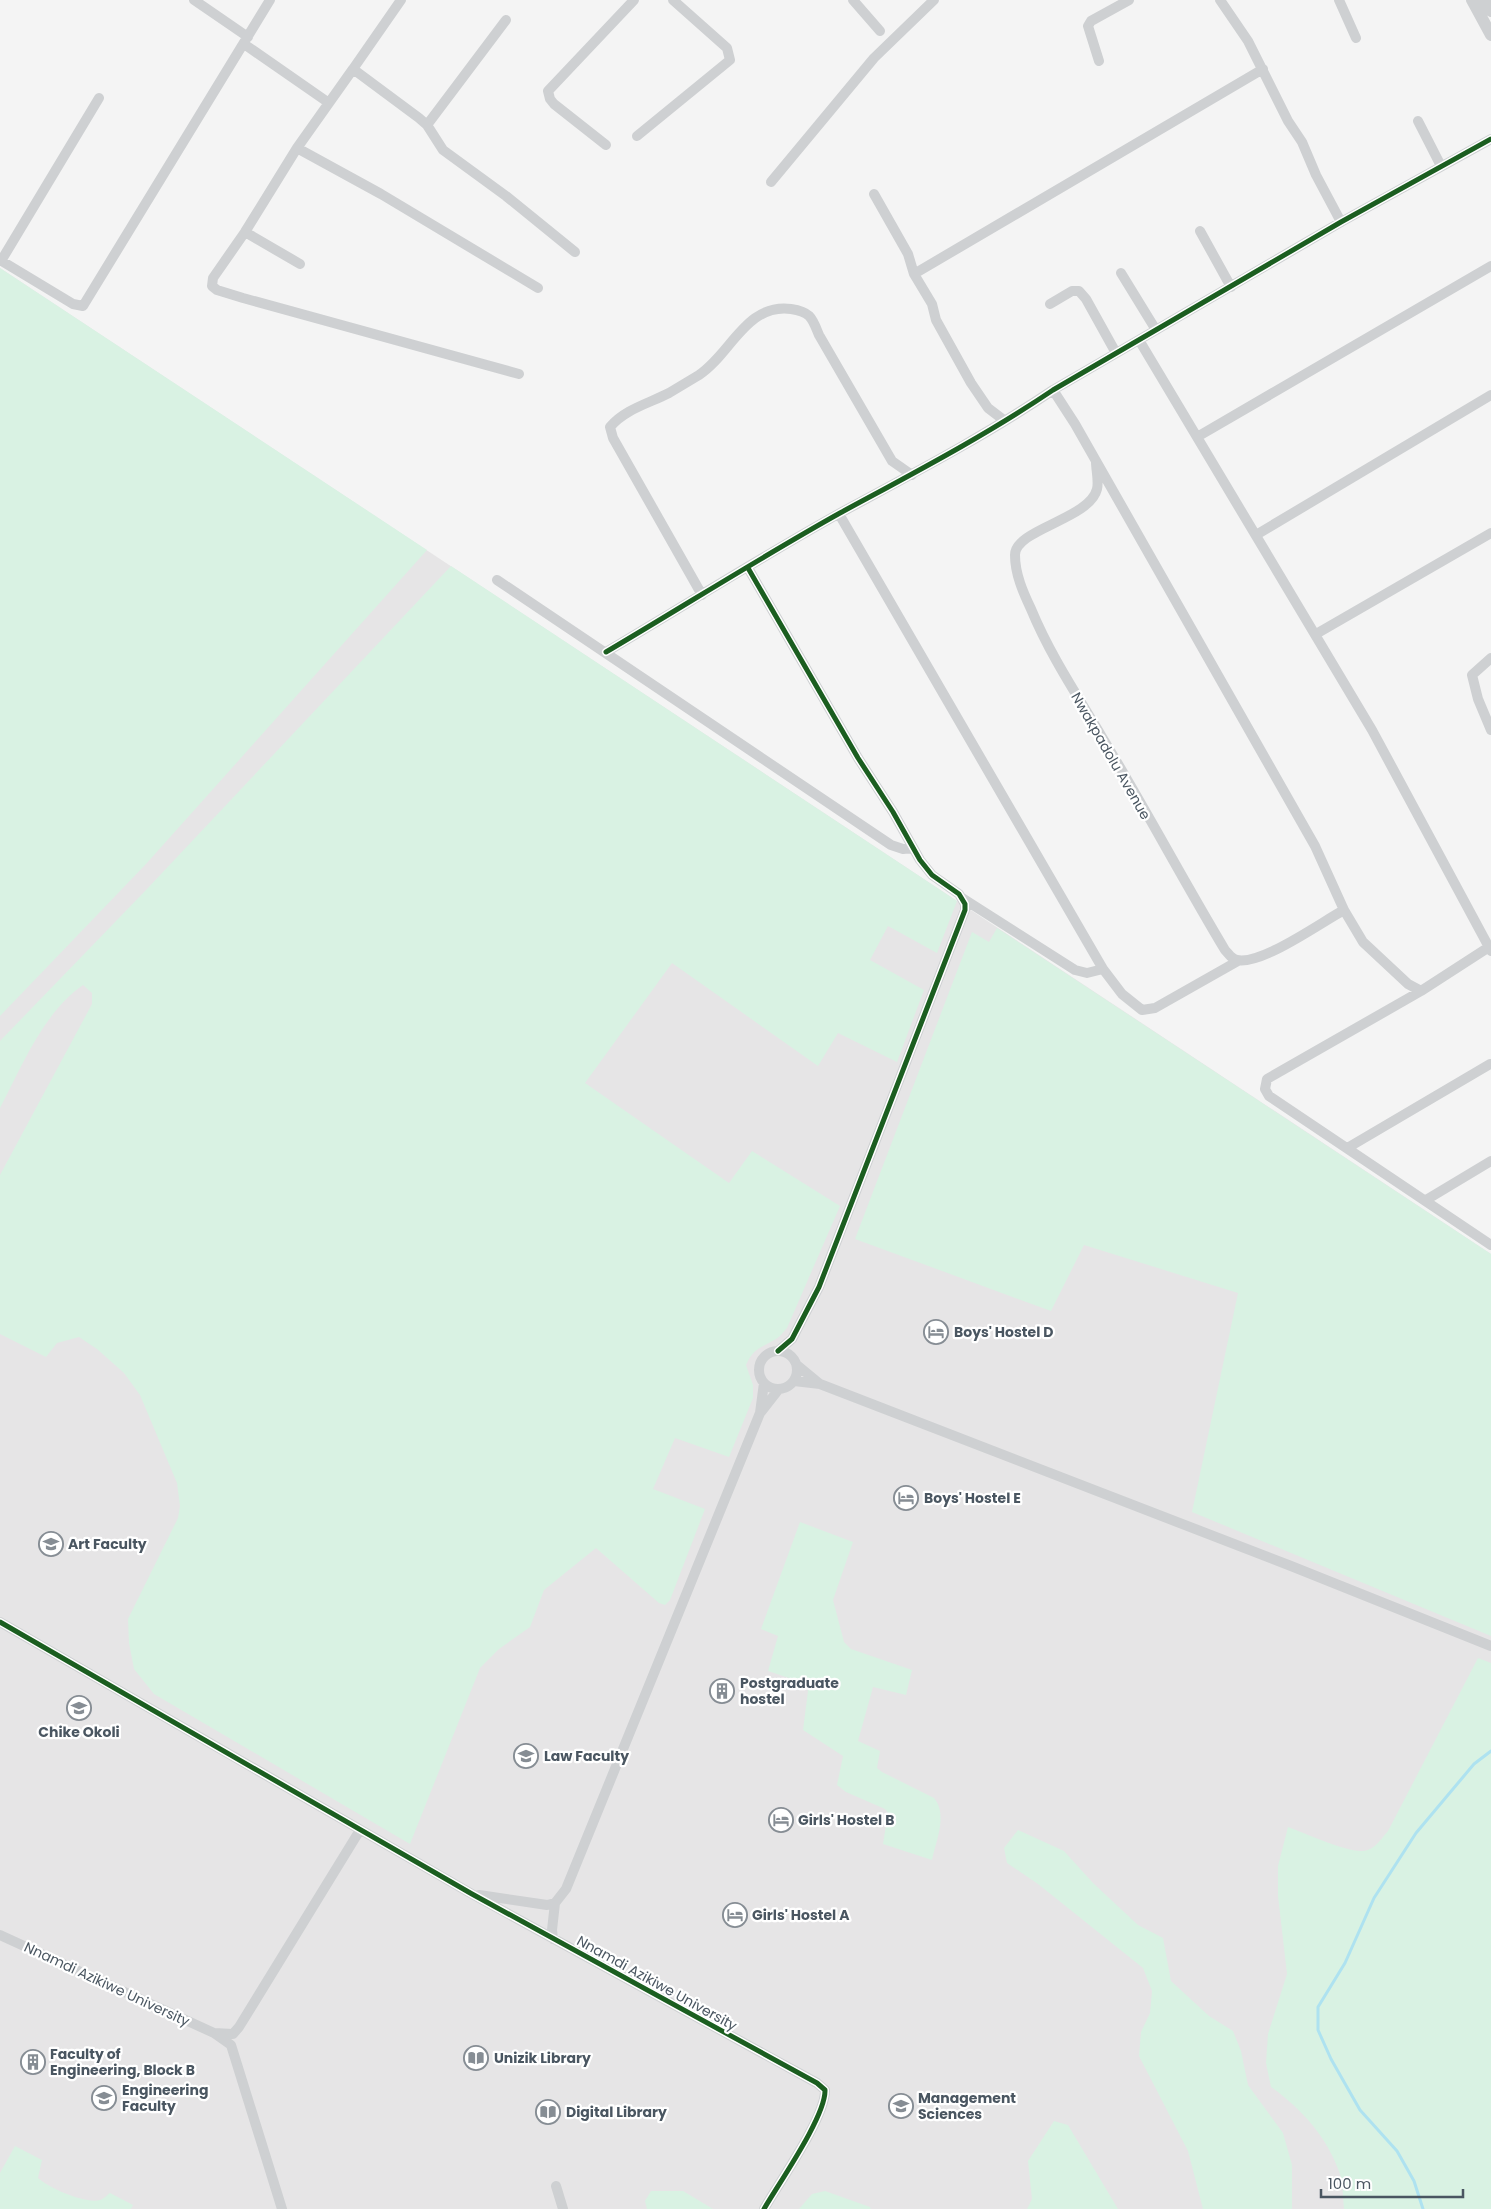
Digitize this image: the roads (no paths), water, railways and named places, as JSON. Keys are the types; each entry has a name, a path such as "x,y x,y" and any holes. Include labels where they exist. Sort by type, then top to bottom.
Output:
{"street":[{"path":"194,0 329,103"},
{"path":"100,98 0,261 73,304 83,306 270,0"},
{"path":"400,0 297,148 245,232 213,278 212,286 217,290 519,374"},
{"path":"606,145 554,104 550,99 548,91 634,0"},
{"path":"637,136 730,60 727,48 673,0"},
{"path":"852,0 880,31"},
{"path":"771,182 874,58 934,0"},
{"path":"1099,61 1088,26 1091,21 1130,0"},
{"path":"1220,0 1248,41 1288,121 1296,129 1316,175 1341,222"},
{"path":"1339,0 1356,38"},
{"path":"1472,0 1491,35"},
{"path":"1486,0 1491,10"},
{"path":"427,124 506,20"},
{"path":"353,68 427,124 443,150 506,196 575,252"},
{"path":"914,274 1263,69"},
{"path":"1418,121 1441,166"},
{"path":"606,652 839,514 912,475 1005,421 1053,390 1341,222 1491,139"},
{"path":"297,148 381,194 538,288"},
{"path":"874,194 908,254 914,274 932,304 936,320 971,383 988,408 1005,421"},
{"path":"1200,231 1231,287"},
{"path":"245,232 300,264"},
{"path":"1197,437 1491,266"},
{"path":"1121,273 1156,330"},
{"path":"1050,304 1072,291 1079,291 1086,299 1116,353"},
{"path":"702,595 612,438 610,426 626,414 669,393 701,373 715,362 744,326 754,318 770,311 784,308 801,311 811,317 819,335 892,461 912,475"},
{"path":"1139,340 1372,730 1490,949 1267,1078 1265,1088 1269,1096 1348,1147 1491,1245"},
{"path":"1053,390 1096,462 1314,846 1344,910 1363,942 1408,984 1420,991"},
{"path":"1256,535 1491,395"},
{"name":"Nwakpadolu Avenue","path":"1096,462 1097,489 1090,501 1018,545 1014,552 1020,586 1059,669 1102,737 1225,950 1232,959 1238,961"},
{"path":"839,514 1103,969 1122,994 1142,1010 1156,1008 1238,961 1272,952 1344,910"},
{"path":"1316,634 1491,533"},
{"path":"748,568 858,758 893,812 913,848 932,875 962,898 1075,970 1087,973 1103,969"},
{"path":"497,580 891,845 903,849 913,848"},
{"path":"1491,658 1472,675 1478,699 1491,730"},
{"path":"778,1351 792,1339 819,1287 948,954 964,910 965,904 962,898"},
{"path":"1348,1147 1490,1064"},
{"path":"1426,1200 1491,1161"},
{"path":"792,1339 795,1361 797,1374 794,1381 787,1387 779,1389 771,1388 764,1382 760,1375 763,1359 769,1353 778,1351 786,1353 795,1361 820,1384"},
{"path":"794,1381 820,1384 1282,1562 1491,1646"},
{"path":"472,1894 548,1905 555,1902 566,1889 760,1413 764,1382"},
{"path":"760,1413 779,1389"},
{"name":"Nnamdi Azikiwe University","path":"0,1622 472,1894 817,2083 825,2090 825,2100 814,2124 764,2209"},
{"path":"282,2209 231,2045 233,2034 244,2020 360,1830"},
{"path":"553,1939 555,1902"},
{"name":"Nnamdi Azikiwe University","path":"0,1935 214,2033 231,2045"},
{"name":"Nnamdi Azikiwe University","path":"214,2033 233,2034"},
{"path":"556,2186 563,2209"}],"waterway":[{"path":"1423,2209 1414,2181 1397,2151 1360,2110 1331,2059 1318,2030 1318,2007 1345,1963 1374,1898 1416,1833 1474,1764 1491,1751"}],"place":[{"name":"Boys' Hostel D","path":"936,1332"},
{"name":"Boys' Hostel E","path":"906,1498"},
{"name":"Art Faculty","path":"51,1544"},
{"name":"Postgraduate hostel","path":"722,1691"},
{"name":"Chike Okoli","path":"79,1708"},
{"name":"Law Faculty","path":"526,1756"},
{"name":"Girls' Hostel B","path":"781,1820"},
{"name":"Girls' Hostel A","path":"735,1915"},
{"name":"Unizik Library","path":"476,2058"},
{"name":"Faculty of Engineering, Block B","path":"33,2062"},
{"name":"Engineering Faculty","path":"104,2098"},
{"name":"Management Sciences","path":"901,2106"},
{"name":"Digital Library","path":"548,2112"}]}
